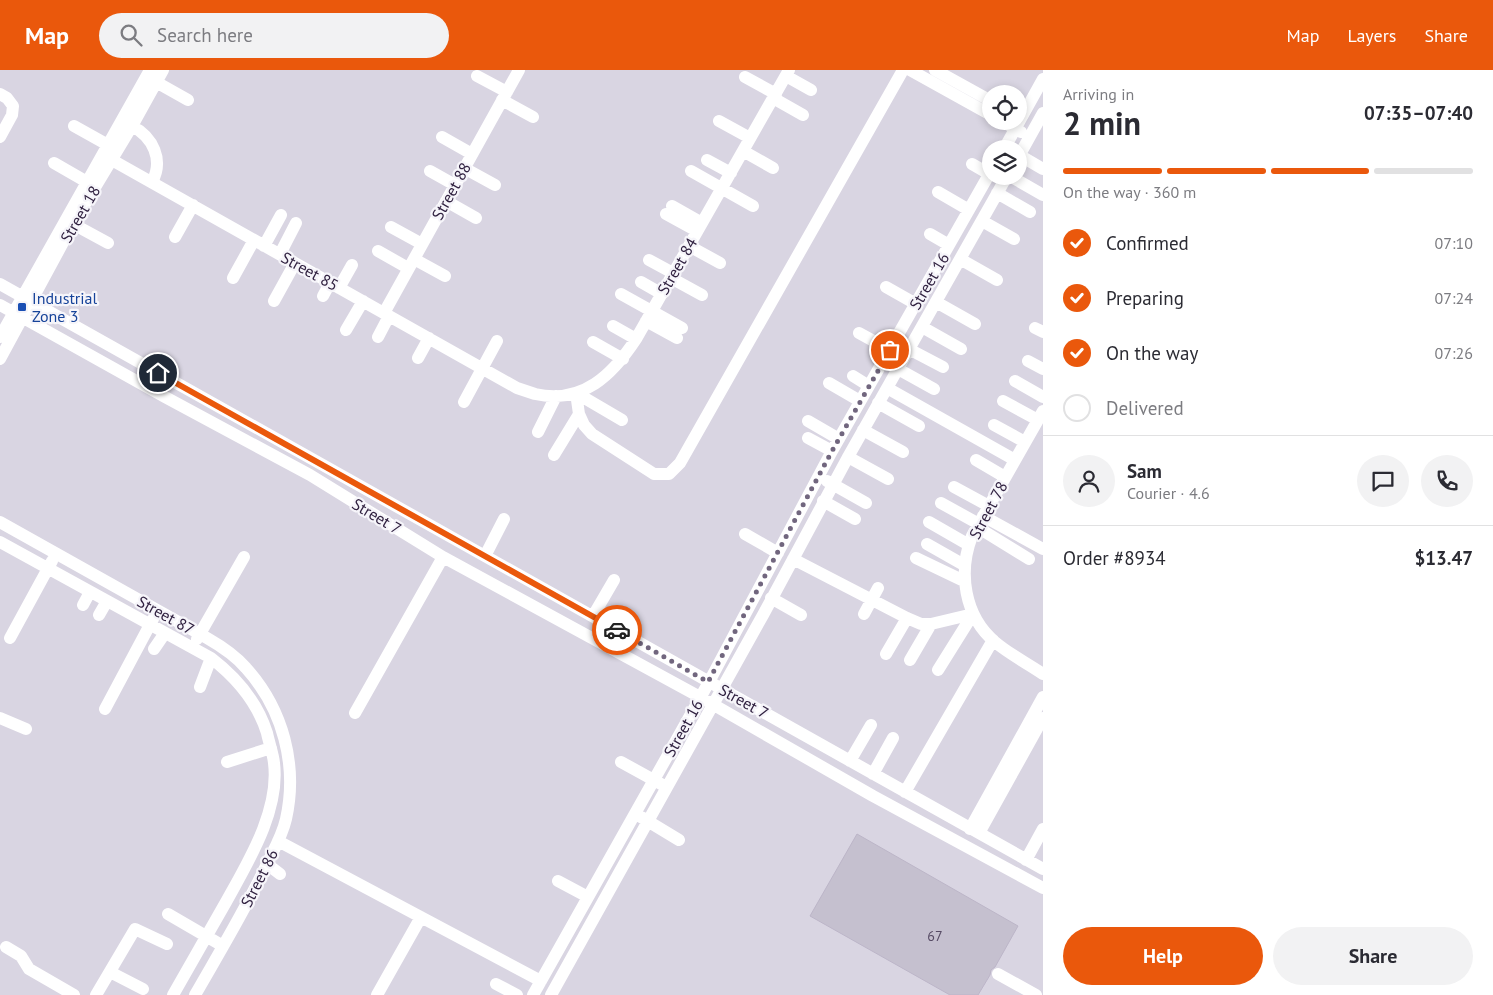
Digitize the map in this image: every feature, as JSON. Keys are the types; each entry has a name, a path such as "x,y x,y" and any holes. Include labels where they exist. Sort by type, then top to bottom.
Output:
{"street":[{"name":"Street 18","path":"0,360 18,315 73,224 150,70"},
{"name":"Street 18","path":"27,299 87,182 107,153 132,126 163,70"},
{"name":"Street 88","path":"378,337 386,314 411,264 519,70"},
{"path":"576,393 579,414 584,425 592,434 654,474 669,474 680,463 903,70"},
{"path":"910,70 982,111"},
{"path":"935,70 982,96"},
{"path":"787,73 810,90"},
{"name":"Street 84","path":"517,388 536,394 556,396 576,393 596,384 613,370 636,338 662,294 787,73"},
{"path":"477,76 533,117"},
{"path":"745,77 803,115"},
{"path":"1027,107 1043,79"},
{"path":"156,82 188,100"},
{"path":"0,94 8,98 13,106 12,115 0,138"},
{"path":"1027,144 1035,132 1043,113"},
{"path":"719,121 750,138"},
{"name":"Street 85","path":"74,126 107,153 152,182 517,388"},
{"path":"132,126 146,135 161,154 157,172 152,182"},
{"path":"442,137 472,154"},
{"path":"741,154 771,171"},
{"path":"707,160 730,173"},
{"path":"1027,160 1043,169"},
{"path":"54,163 87,182"},
{"path":"972,164 982,169"},
{"path":"464,168 495,185"},
{"path":"430,171 455,185"},
{"path":"690,171 753,206"},
{"name":"Street 16","path":"533,995 700,697 839,438 970,210 992,185"},
{"name":"Street 16","path":"552,995 763,615 878,403 982,221 995,185"},
{"path":"1005,185 1030,212"},
{"path":"1017,185 1043,195"},
{"path":"938,192 970,210"},
{"path":"446,201 476,218"},
{"path":"175,238 192,205"},
{"path":"669,210 700,227"},
{"path":"234,278 281,215"},
{"path":"982,221 1014,240"},
{"path":"280,254 296,223"},
{"path":"73,224 108,243"},
{"path":"391,227 422,244"},
{"path":"930,234 949,245"},
{"path":"689,246 720,264"},
{"path":"378,251 445,276"},
{"path":"960,259 997,280"},
{"path":"649,260 702,295"},
{"path":"274,301 295,263"},
{"path":"323,296 352,265"},
{"path":"642,282 662,294"},
{"name":"Street 7","path":"0,284 1043,870"},
{"path":"886,287 916,304"},
{"path":"621,294 649,316 680,333"},
{"path":"346,330 362,301"},
{"path":"936,302 975,324"},
{"name":"Street 7","path":"0,305 310,475 444,557 1043,888"},
{"name":"Street 18","path":"0,336 18,315"},
{"path":"613,326 636,338"},
{"path":"922,327 961,349"},
{"path":"859,332 892,346 909,349 943,368"},
{"path":"418,358 429,338"},
{"path":"464,402 497,340"},
{"path":"593,342 623,358"},
{"path":"1028,361 1043,369"},
{"path":"898,369 934,389"},
{"path":"853,376 869,386"},
{"path":"1015,382 1043,397"},
{"path":"829,383 860,401"},
{"path":"887,388 1015,460"},
{"path":"576,393 622,420"},
{"path":"538,432 556,396"},
{"path":"1003,401 1040,415"},
{"path":"878,403 919,426"},
{"path":"554,455 579,414"},
{"name":"Street 78","path":"1040,415 982,518 969,545 964,565 964,581 967,598 982,628 1007,652 1043,672"},
{"path":"808,421 839,438"},
{"path":"994,425 1025,442"},
{"path":"863,430 903,452"},
{"path":"808,438 832,451"},
{"path":"848,457 888,479"},
{"path":"976,460 1006,477"},
{"path":"818,476 866,503"},
{"path":"954,487 982,518 1029,558"},
{"path":"824,501 855,519"},
{"path":"941,503 982,518 1043,550"},
{"path":"485,556 504,519"},
{"name":"Street 87","path":"0,522 58,550 227,651 245,666 273,705 282,727 288,750"},
{"path":"929,522 969,545"},
{"path":"745,534 778,553"},
{"name":"Street 87","path":"0,542 211,658 228,671 254,703 262,720 272,751"},
{"path":"927,544 964,565"},
{"path":"10,638 58,550"},
{"path":"192,648 244,556"},
{"path":"355,713 444,557"},
{"path":"916,558 964,581"},
{"path":"793,559 875,594 907,618 921,624 931,624 974,614"},
{"path":"593,616 614,580"},
{"path":"99,615 121,589"},
{"path":"83,605 90,592"},
{"path":"864,614 875,594"},
{"path":"771,598 801,615"},
{"path":"749,607 763,615"},
{"path":"105,709 158,610"},
{"path":"938,670 974,614"},
{"path":"886,654 907,618"},
{"path":"910,660 931,624"},
{"path":"154,649 165,633"},
{"path":"905,792 993,640"},
{"path":"200,687 211,658"},
{"path":"971,829 1043,697"},
{"path":"0,718 26,728"},
{"path":"971,829 1043,718"},
{"path":"850,761 871,725"},
{"path":"873,774 893,738"},
{"name":"Street 86","path":"202,992 223,946 256,887 285,821 290,798 288,750"},
{"path":"227,762 272,751"},
{"name":"Street 86","path":"173,995 242,873 263,829 274,787 275,765 272,751"},
{"path":"621,762 667,788"},
{"path":"971,829 990,774"},
{"path":"635,813 679,840"},
{"path":"1026,860 1043,829"},
{"path":"278,840 541,981"},
{"path":"267,864 280,874"},
{"path":"558,881 588,897"},
{"path":"168,914 223,946"},
{"path":"377,995 421,917"},
{"path":"96,995 134,928 167,944"},
{"path":"6,947 21,956 29,968 74,995"},
{"path":"558,950 572,957"},
{"path":"110,972 143,989"},
{"path":"998,974 1036,995"},
{"path":"496,984 517,995"}],"shaded area":[{"path":"0,70 1043,70 1043,995 0,995"}],"building":[{"path":"857,834 1018,926 978,995 950,995 810,916"}],"way so far":[{"path":"617,630 708,682 832,451 890,350"}],"place":[{"name":"Industrial Zone 3","path":"22,307"}],"route":[{"path":"158,373 617,630"}]}
